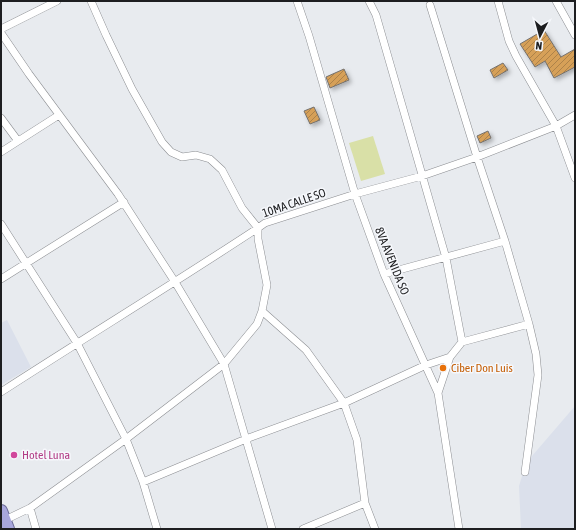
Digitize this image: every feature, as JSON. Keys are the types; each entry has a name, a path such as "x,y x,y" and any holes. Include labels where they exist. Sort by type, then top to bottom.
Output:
{"street":[{"path":"1,29 56,1"},
{"path":"1,392 258,228 242,208 222,170 210,159 196,156 182,157 171,152 162,142 132,89 91,1"},
{"name":"8VA AVENIDA SO","path":"297,1 309,36 355,194 384,274 438,393 459,529"},
{"path":"369,1 376,16 446,258 462,342"},
{"path":"498,1 511,46 556,126 575,178"},
{"path":"556,1 575,35"},
{"path":"430,4 477,157 505,241 536,354 538,375 524,472"},
{"path":"1,33 29,74 124,202 175,282 224,364 272,529"},
{"path":"1,152 59,115"},
{"name":"10MA CALLE SO","path":"5,520 30,508 126,439 224,364 257,324 262,311 268,285 258,239 258,228 265,223 355,194 422,176 477,157 556,126 575,115"},
{"path":"1,118 18,141"},
{"path":"1,279 124,202"},
{"path":"1,224 77,343 126,439 157,529"},
{"path":"384,274 505,241"},
{"path":"262,311 306,350 344,403 357,440 365,503 375,529"},
{"path":"438,393 450,357 462,342 529,324"},
{"path":"142,482 246,439 344,403 426,365 450,357"},
{"path":"303,529 365,503"},
{"path":"30,508 36,529"}],"shaded area":[{"path":"7,320 31,367 1,385 1,323"},
{"path":"575,406 575,529 521,529 519,486 526,463"}],"green space":[{"path":"373,136 385,174 361,181 349,143"}],"building":[{"path":"544,30 561,57 575,49 575,67 554,78 545,61 535,67 520,44"},
{"path":"503,63 508,70 494,78 490,70"},
{"path":"344,69 349,80 330,88 326,77"},
{"path":"314,107 320,120 310,124 304,111"},
{"path":"488,131 491,138 480,143 477,136"}],"place":[{"name":"Ciber Don Luis","path":"443,368"},
{"name":"Hotel Luna","path":"14,455"}]}
